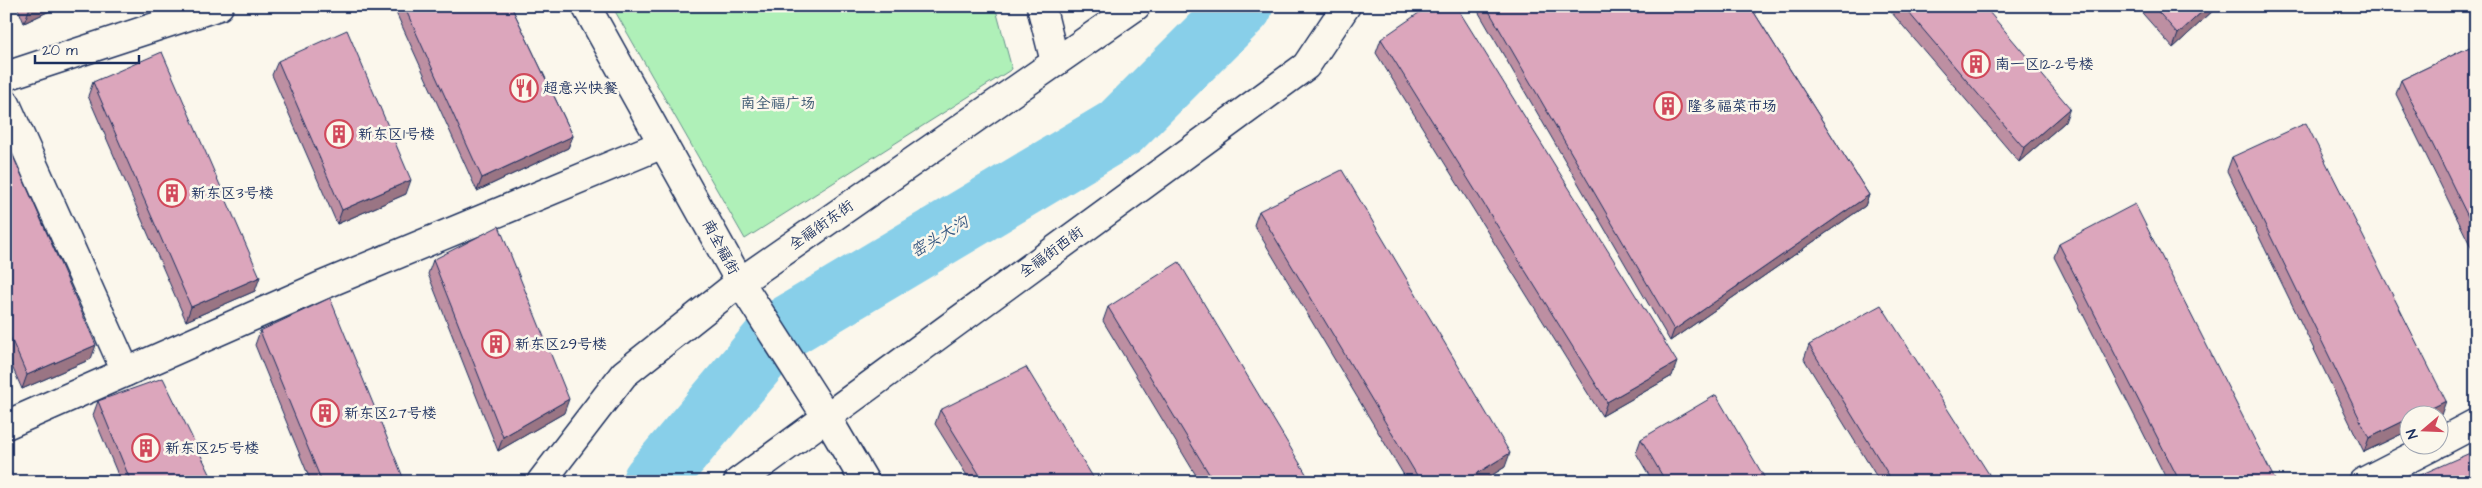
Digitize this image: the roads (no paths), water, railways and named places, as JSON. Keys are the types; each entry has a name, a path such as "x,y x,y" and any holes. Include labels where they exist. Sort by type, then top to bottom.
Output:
{"street":[{"path":"6,76 219,6"},
{"name":"南全福街","path":"586,6 740,282 826,416 865,482"},
{"path":"1040,6 1055,62"},
{"name":"全福街东街","path":"541,482 624,374 740,282 1136,6"},
{"name":"全福街西街","path":"738,482 1306,66 1346,6"},
{"path":"6,104 126,372"},
{"path":"6,425 321,286 663,144"},
{"path":"2450,437 2476,423"},
{"path":"2363,482 2414,456"}],"waterway":[{"name":"窑头大沟","path":"653,482 780,331 1120,128 1242,6"}],"place":[{"name":"南一区12-2号楼","path":"1976,64"},
{"name":"超意兴快餐","path":"524,88"},
{"name":"隆多福菜市场","path":"1668,106"},
{"name":"新东区1号楼","path":"339,134"},
{"name":"新东区3号楼","path":"172,193"},
{"name":"新东区29号楼","path":"496,344"},
{"name":"新东区27号楼","path":"325,413"},
{"name":"新东区25号楼","path":"146,448"}],"park label":[{"name":"南全福广场","path":"778,103"}]}
